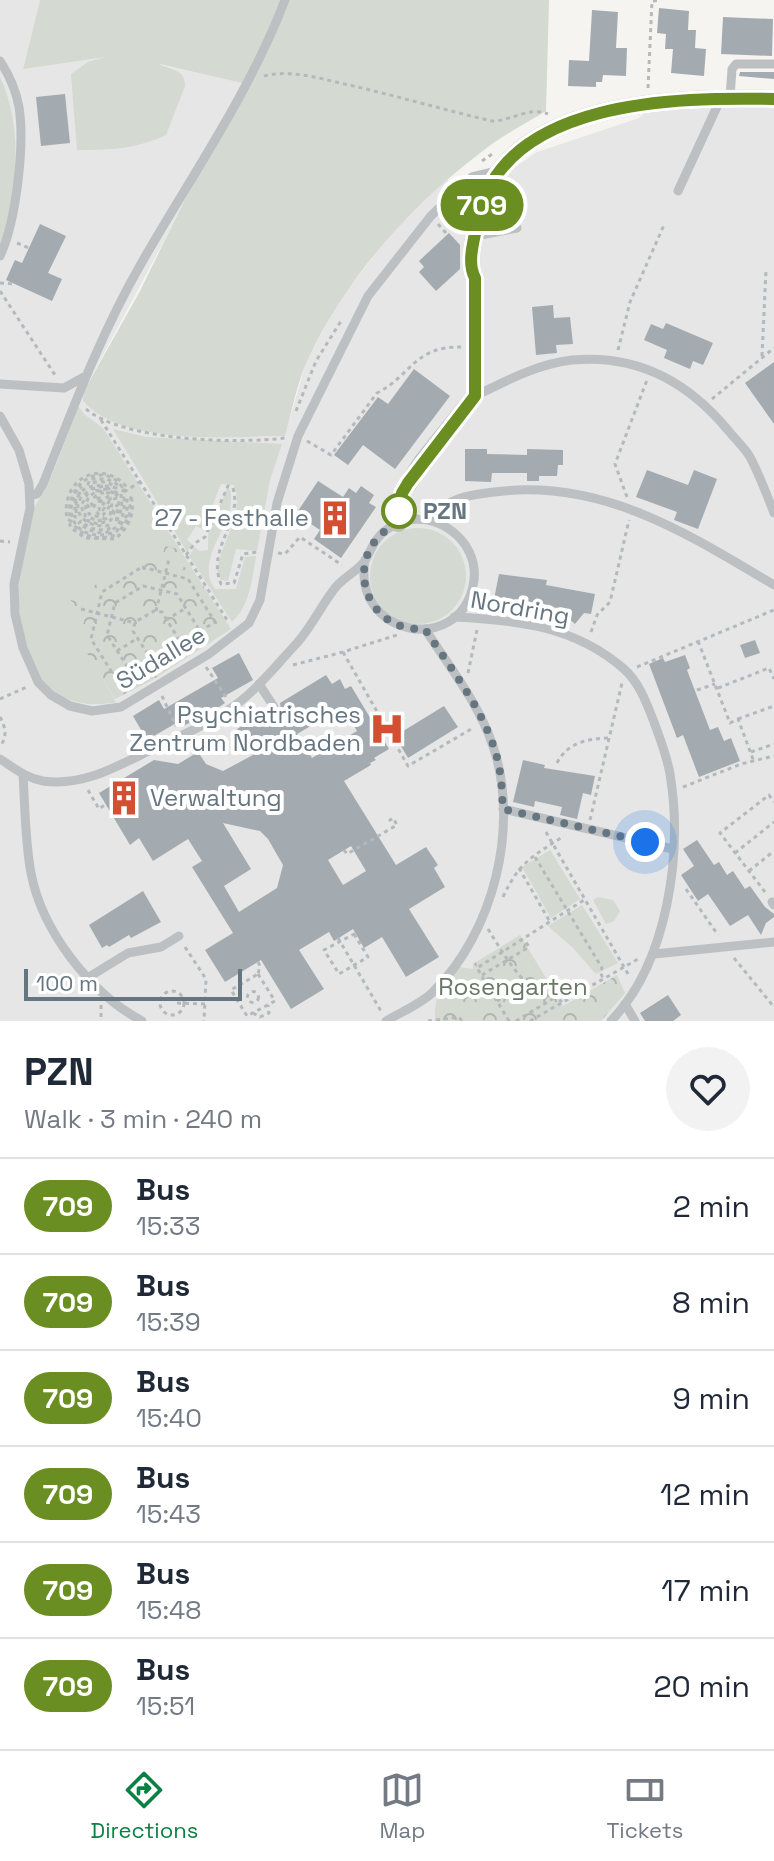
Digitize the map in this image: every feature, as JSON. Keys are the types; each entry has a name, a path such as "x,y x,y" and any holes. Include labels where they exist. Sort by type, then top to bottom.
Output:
{"street":[{"path":"398,523 402,493 423,461 475,396 475,278 471,270 486,193 497,171 530,141 562,125 648,105 726,98 774,99"}],"lane":[{"path":"30,496 37,494 43,484 84,377 110,321 141,262 249,81 285,0"},
{"path":"0,61 14,87 20,132 10,234 0,256"},
{"path":"678,191 726,98 732,69 736,64 774,64"},
{"name":"Südallee","path":"38,682 51,695 70,706 92,711 121,707 199,660 237,635 249,623 260,600 281,488 298,436 368,296 430,217 472,177 497,171"},
{"path":"475,237 517,228"},
{"path":"475,396 528,372 572,360 616,361 651,371 675,381 706,405 749,456 774,512"},
{"path":"0,384 64,388 84,377"},
{"path":"0,416 25,466 30,496 14,584 15,614 23,648 38,682"},
{"path":"430,520 437,510 456,498 511,490 585,495 631,509 711,547 774,585"},
{"path":"0,759 23,774 44,781 82,779 122,765 232,708 299,641 334,590 365,560 378,537 398,523 430,520 456,533 467,547 473,563 472,590 464,607 440,625 425,629 405,628 383,617 372,605 365,587 365,560"},
{"name":"Nordring","path":"454,617 538,627 571,635 588,643 627,671 636,683 660,739 672,792 670,879 654,954 636,988 611,1021"},
{"path":"386,1021 432,993 460,957 482,920 495,879 502,837 500,771 483,722 425,629"},
{"path":"259,684 274,707"},
{"path":"23,774 31,872 39,903 55,932 89,977 114,1003 142,1021"},
{"path":"503,809 673,849"},
{"path":"89,977 128,953 161,947 179,936"},
{"path":"654,954 774,942"},
{"path":"625,1004 635,1021"}],"path":[{"path":"648,105 652,1 661,0"},
{"path":"249,81 283,72 421,101 492,121 541,111 555,117 545,123"},
{"path":"474,167 498,150"},
{"path":"438,225 446,233"},
{"path":"616,361 630,302 664,225"},
{"path":"762,356 766,270"},
{"path":"0,283 15,284"},
{"path":"0,291 64,388"},
{"path":"294,417 316,361 348,310"},
{"path":"298,436 331,455 377,393 427,352 450,346 474,347"},
{"path":"706,405 774,348"},
{"path":"588,643 597,615 610,602 631,509 615,464 651,371"},
{"path":"76,398 101,420 146,434 231,439 287,438 283,449"},
{"path":"101,420 232,627 239,621"},
{"path":"119,494 127,487 115,477 95,474 81,479 68,495 65,508 67,519 71,521 69,503 77,485 90,477 108,477 122,487 107,479 90,479 88,484 109,482 116,488 95,484 85,489 76,501 75,517 73,506 82,489 80,486 72,499 71,515 90,535 115,535 91,537 73,524 70,527 85,538 115,539 130,521 133,510 131,495 129,517 119,532 127,515 127,497 124,498 123,519 118,526 105,533 95,533 79,523 81,521 93,530 109,529 111,525 93,527 87,523 80,515 82,496 89,491 81,506 85,516 88,498 98,491 109,493 93,498 102,500 96,502 93,509 88,502 94,517 106,519 97,521 89,517 88,521 106,523 111,520 117,505 110,516 112,503 103,515 96,511 99,511 100,502 113,493 108,489 92,489 104,486 119,494 122,508 116,523 120,507 117,498 110,500 101,510 103,504 119,494 142,481"},
{"path":"186,555 195,543 205,537 228,486 233,488 235,494 233,511 215,570 221,584 234,583 243,554 259,552 257,565"},
{"path":"269,553 285,554 300,537 352,572"},
{"path":"156,611 169,559"},
{"path":"142,567 165,573 188,579 215,622 118,682 91,639 102,592 142,567"},
{"path":"132,674 107,635 115,603 143,586 177,594 200,631"},
{"path":"166,620 186,608"},
{"path":"81,609 135,623 156,611 162,612 183,655"},
{"path":"501,902 519,868 584,827 627,671 774,610"},
{"path":"462,688 471,665 478,619"},
{"path":"135,623 133,631 161,669"},
{"path":"270,671 391,638 405,628"},
{"path":"117,651 138,638"},
{"path":"698,641 730,723 774,706"},
{"path":"343,652 408,766 483,722"},
{"path":"199,660 232,708"},
{"path":"697,690 769,668 774,679"},
{"path":"0,699 38,682"},
{"path":"159,685 165,706 181,736"},
{"path":"0,717 5,728 0,746"},
{"path":"738,719 754,762"},
{"path":"557,763 574,744 609,738"},
{"path":"751,753 774,744"},
{"path":"672,792 741,764 774,756"},
{"path":"82,779 99,809 106,804"},
{"path":"772,901 720,833 769,795 774,802"},
{"path":"539,817 551,845 636,988"},
{"path":"735,853 774,822"},
{"path":"344,850 347,854 395,825"},
{"path":"749,871 774,851"},
{"path":"534,856 602,968 610,974"},
{"path":"519,868 550,922"},
{"path":"686,889 727,948 774,1007"},
{"path":"509,1021 477,968 584,900"},
{"path":"482,920 508,960 531,987 562,1002"},
{"path":"354,934 368,957 339,974 324,950 339,940 354,934"},
{"path":"179,936 206,979 204,1021"},
{"path":"481,976 529,947 524,939"},
{"path":"339,940 378,1006"},
{"path":"530,1021 645,955 654,954"},
{"path":"258,974 231,990 247,1016 275,1001 258,974 260,964"},
{"path":"602,968 603,978"},
{"path":"524,979 511,987 516,995 531,987"},
{"path":"172,991 180,995 184,1003 180,1011 172,1014 163,1011 160,1002 164,994 172,991"},
{"path":"249,999 249,993 254,991 259,996 257,1001 261,1008"},
{"path":"497,1001 514,991"},
{"path":"516,1021 557,997"},
{"path":"240,1004 249,999"},
{"path":"249,999 257,1001"},
{"path":"177,1003 205,1004"},
{"path":"253,1013 265,1016 269,1013 268,1005"},
{"path":"533,1011 537,1017"},
{"path":"428,1021 454,1017 462,1021"}],"shaded area":[{"name":"Psychiatrisches Zentrum Nordbaden","path":"0,0 40,0 23,68 116,55 243,83 84,391 123,426 147,431 242,437 285,436 306,362 339,301 392,232 447,179 464,202 537,152 639,118 648,110 774,106 774,1021 0,1021"}],"green space":[{"path":"40,0 549,0 546,111 499,139 457,171 383,244 342,299 308,359 285,436 207,437 150,432 124,426 101,415 83,401 84,391 140,291 242,83 159,64 180,73 185,86 166,135 123,148 77,150 71,74 88,62 105,57 23,69"},
{"path":"0,77 13,118 15,161 11,205 0,246"},
{"path":"78,406 103,428 193,570 162,561 87,604 72,601 85,616 80,640 116,702 105,704 72,700 52,690 44,682 28,653 19,614 20,573 27,533 34,509 51,476"},
{"path":"113,429 146,437 282,444 270,480 257,551 236,549 228,581 221,580 217,571 237,507 234,485 221,484 203,529 196,526 187,540 193,545 187,552"},
{"path":"227,488 231,491 230,510 210,562 210,580 215,589 236,589 245,557 256,556 246,600 232,622 189,556 195,547 199,551 208,550 208,536"},
{"path":"418,528 436,532 452,542 462,558 466,576 462,594 452,610 436,620 418,624 400,620 384,610 374,594 370,576 374,558 384,542 400,532"},
{"path":"165,546 178,549 174,564 193,570 231,629 154,679 115,699 79,640 85,617 69,612 71,600 87,604 92,587 142,556 161,561"},
{"path":"550,850 580,899 551,918 522,867"},
{"path":"598,897 613,900 620,911 614,921 606,924 593,900"},
{"path":"582,905 618,963 596,974 548,926"},
{"name":"Rosengarten","path":"520,935 563,1006 617,975 625,993 601,1021 435,1021 441,991 459,967 473,969 473,964"}],"building":[{"path":"659,8 689,11 688,30 696,30 695,48 706,49 704,76 671,73 673,49 665,49 666,34 657,33"},
{"path":"592,10 618,12 616,48 627,48 626,76 603,75 602,82 596,82 596,87 568,86 569,60 589,61"},
{"path":"723,17 773,19 772,56 721,54"},
{"path":"740,72 774,72 774,79 739,76"},
{"path":"65,94 70,143 41,146 36,97"},
{"path":"40,224 66,236 48,273 62,279 52,301 6,280 15,260 22,263"},
{"path":"449,233 460,245 460,269 436,291 419,272 424,267 419,261"},
{"path":"553,305 554,318 570,317 573,344 556,345 557,353 536,355 532,307"},
{"path":"666,323 713,343 703,365 693,361 690,369 664,358 667,350 644,340 651,324 663,329"},
{"path":"774,362 774,424 745,383"},
{"path":"414,369 450,396 395,469 363,445 348,465 334,455 378,397 388,404"},
{"path":"465,449 487,449 487,454 527,455 527,449 563,450 563,465 558,465 557,476 539,476 539,481 527,481 527,473 492,473 491,482 465,481"},
{"path":"647,470 688,485 694,470 717,479 698,529 674,520 677,512 636,497"},
{"name":"27 - Festhalle","path":"318,481 343,497 349,488 356,493 361,486 374,495 369,503 376,507 341,558 314,539 320,530 296,514"},
{"path":"499,574 547,580 546,585 595,594 591,614 584,613 575,624 568,618 556,616 557,608 527,602 526,610 513,607 512,611 501,609 502,606 493,604"},
{"path":"755,640 760,653 745,658 740,645"},
{"path":"239,653 253,680 221,698 225,703 208,714 181,727 178,722 147,740 133,716 159,700 164,709 218,678 212,668"},
{"path":"685,655 690,668 687,670 710,730 718,727 724,741 731,738 740,761 699,777 683,735 677,738 649,664 663,658 665,662"},
{"path":"326,675 332,684 340,679 345,689 351,686 389,749 374,758 376,760 371,765 344,781 396,865 426,847 438,865 434,868 445,887 409,909 439,957 406,977 382,937 364,948 353,929 334,941 329,932 299,950 324,989 291,1009 261,960 225,982 205,950 233,933 192,867 202,861 188,839 153,861 139,838 130,845 99,793 154,760 178,764 198,752 206,764 223,771 253,755 237,729 267,711 277,714 281,710 280,703","holes":["343,707 357,731 312,758 297,734","223,823 260,831 283,865 277,888 239,912 224,886 251,869","351,846 366,871 343,885 328,860"]},
{"path":"444,706 458,727 408,758 395,736"},
{"path":"523,760 545,765 544,768 595,776 591,795 583,793 577,819 560,815 562,807 535,801 534,807 513,802"},
{"path":"697,840 714,865 719,862 727,875 733,871 745,889 750,886 774,914 761,935 748,915 730,926 708,894 698,901 681,875 694,866 683,849"},
{"path":"143,891 161,922 131,938 129,935 102,948 89,925"},
{"path":"668,995 681,1015 673,1021 645,1021 640,1013"}],"bus line":[{"name":"709","path":"399,511 402,493 408,483 475,396 473,245 486,193 497,171 530,141 587,117 672,102 721,98 774,99"}],"place":[{"name":"PZN","path":"399,511"},
{"name":"27 - Festhalle","path":"335,518"},
{"name":"Psychiatrisches Zentrum Nordbaden","path":"387,729"},
{"name":"Verwaltung","path":"124,798"}],"route":[{"path":"399,511 398,523 384,531 368,551 364,570 367,595 383,617 393,623 405,628 425,629 450,668 483,722 492,744 500,771 503,809 645,842"}]}
